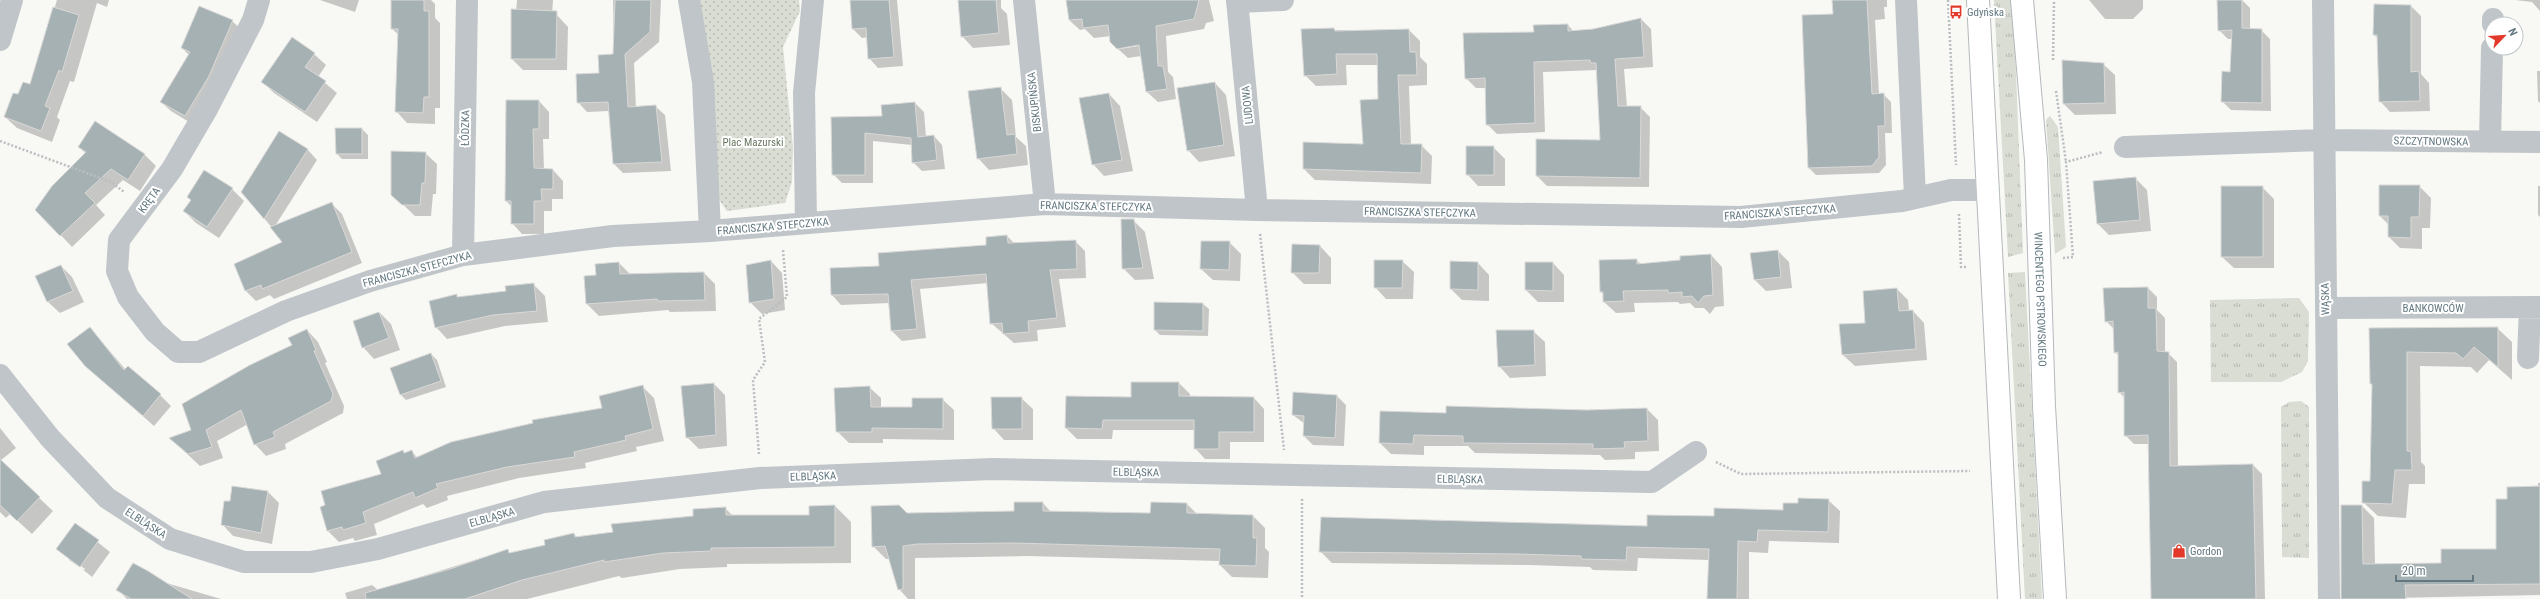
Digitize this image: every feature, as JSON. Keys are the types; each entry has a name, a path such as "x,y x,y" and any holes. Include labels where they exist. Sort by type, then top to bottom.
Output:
{"main road":[{"path":"1978,0 2010,599"},
{"name":"WINCENTEGO PSTROWSKIEGO","path":"2022,0 2036,160 2039,262 2055,599"}],"street":[{"path":"0,40 12,0"},
{"name":"KRĘTA","path":"220,342 199,352 178,352 155,332 128,297 117,271 119,240 172,169 206,109 253,20 259,0"},
{"name":"ŁÓDZKA","path":"463,255 467,0"},
{"path":"689,0 702,82 710,231"},
{"path":"806,223 804,93 813,0"},
{"name":"BISKUPIŃSKA","path":"1024,0 1045,204"},
{"path":"1237,1 1283,0"},
{"path":"1906,0 1915,197"},
{"name":"WĄSKA","path":"2323,0 2322,140 2326,308 2329,599"},
{"name":"LUDOWA","path":"1237,1 1257,210"},
{"path":"2490,142 2492,56"},
{"name":"SZCZYTNOWSKA","path":"2125,147 2322,140 2540,142"},
{"name":"FRANCISZKA STEFCZYKA","path":"220,342 286,310 370,281 463,255 613,236 781,226 1045,204 1257,210 1741,217 1902,201 1915,197 1958,190 1989,190"},
{"path":"2528,358 2535,307"},
{"name":"BANKOWCÓW","path":"2326,308 2535,307"},
{"name":"ELBLĄSKA","path":"0,375 50,438 107,498 170,539 244,562 311,562 378,550 544,502 760,478 993,469 1652,482 1696,452"}],"path":[{"path":"1948,0 1951,105 1958,190 1961,267 1993,265"},
{"path":"2053,61 2054,0"},
{"path":"2039,262 2073,257 2066,162 2055,84"},
{"path":"0,141 111,182 144,208"},
{"path":"2066,162 2125,147"},
{"path":"1257,210 1294,475 1302,599"},
{"path":"760,478 753,380 764,362 759,319 787,297 781,226"},
{"path":"1696,452 1742,474 1970,470"}],"green space":[{"name":"Plac Mazurski","path":"698,0 799,0 800,11 783,47 793,147 792,182 785,203 727,211 717,197"},
{"path":"1994,0 2012,0 2014,22 2023,253 2008,257"},
{"path":"2050,116 2058,127 2066,247 2055,254 2046,120"},
{"path":"2025,272 2042,599 2025,599 2008,273"},
{"path":"2299,298 2309,312 2308,361 2302,372 2281,382 2211,382 2210,300"},
{"path":"2301,401 2309,407 2309,558 2282,557 2281,407 2289,402"}],"building":[{"path":"391,0 424,0 424,11 429,11 429,97 424,97 423,113 395,112 398,29 391,29"},
{"path":"615,0 651,0 650,32 625,54 628,107 656,105 662,162 613,164 608,102 577,103 576,74 599,73 598,55 613,54"},
{"path":"850,0 889,0 894,57 868,59 866,28 852,29"},
{"path":"958,0 996,0 999,33 961,37"},
{"path":"1066,0 1199,0 1194,19 1156,26 1158,66 1163,66 1167,89 1146,92 1139,45 1117,49 1110,42 1108,25 1083,28 1082,19 1069,20"},
{"path":"1832,0 1867,0 1872,94 1884,93 1885,126 1878,126 1879,157 1872,166 1808,168 1802,15 1833,14"},
{"path":"2217,0 2242,0 2242,28 2262,29 2262,103 2221,102 2222,71 2230,72 2232,30 2218,31"},
{"path":"2374,4 2411,5 2411,72 2419,71 2420,101 2379,102 2377,35 2373,35"},
{"path":"199,6 233,20 209,76 185,116 160,102 190,52 181,48"},
{"path":"53,7 79,15 62,72 59,70 45,106 50,108 41,131 4,117 13,93 18,94 23,82 30,84"},
{"path":"511,9 557,11 556,59 511,59"},
{"path":"1641,18 1644,57 1615,59 1618,106 1641,106 1640,178 1536,176 1536,139 1600,140 1596,63 1591,63 1590,60 1534,62 1535,123 1486,125 1485,78 1465,79 1463,33 1534,32 1533,25 1568,24 1568,31 1593,29"},
{"path":"1334,28 1335,31 1409,29 1410,52 1416,52 1417,75 1398,75 1401,144 1422,144 1421,173 1303,169 1303,142 1363,144 1360,100 1378,99 1377,54 1336,54 1337,74 1304,76 1301,29"},
{"path":"292,37 315,53 305,67 326,81 305,112 261,82"},
{"path":"2062,60 2104,63 2105,103 2063,104"},
{"path":"1215,82 1224,145 1187,151 1177,88"},
{"path":"1001,87 1007,135 1015,134 1017,154 977,159 968,91"},
{"path":"1109,93 1122,160 1092,165 1079,98"},
{"path":"506,100 539,100 539,129 533,129 534,168 553,169 553,189 541,189 542,201 534,201 534,224 511,224 511,201 505,201"},
{"path":"915,102 918,137 934,135 937,160 912,163 911,138 865,133 865,175 832,175 831,117 882,116 881,105"},
{"path":"95,121 145,154 128,180 111,169 85,193 95,203 60,236 35,210 52,186 86,152 78,147"},
{"path":"335,128 362,128 362,154 336,154"},
{"path":"279,131 308,149 264,219 241,192"},
{"path":"1466,146 1494,146 1494,175 1466,175"},
{"path":"391,151 426,152 425,183 422,183 420,205 402,205 391,195"},
{"path":"204,170 233,188 207,227 183,211 191,200 187,197"},
{"path":"2136,177 2140,220 2097,224 2093,181"},
{"path":"2379,185 2420,185 2419,217 2411,217 2411,238 2388,237 2388,216 2379,216"},
{"path":"2221,186 2263,186 2263,257 2221,257"},
{"path":"332,202 352,252 262,289 261,285 245,291 234,264 282,242 270,227"},
{"path":"1121,219 1134,219 1143,268 1122,269"},
{"path":"1007,235 1008,243 1076,240 1077,269 1050,270 1057,318 1028,321 1029,332 1003,334 1002,323 990,324 986,274 911,280 917,329 891,331 888,294 831,295 830,268 879,266 878,253 986,245 986,237"},
{"path":"1201,241 1230,241 1229,270 1200,269"},
{"path":"1292,244 1320,245 1319,273 1291,273"},
{"path":"1778,250 1781,277 1754,280 1750,253"},
{"path":"1711,254 1713,295 1704,296 1698,303 1692,296 1682,297 1682,292 1668,293 1668,290 1623,291 1624,301 1603,302 1603,292 1600,292 1599,260 1637,259 1637,264 1680,260 1680,256"},
{"path":"771,260 774,299 749,303 746,265"},
{"path":"1374,260 1403,260 1402,288 1374,288"},
{"path":"1450,261 1478,262 1478,290 1450,289"},
{"path":"619,262 620,274 704,272 705,300 658,301 657,299 586,304 584,276 596,275 595,264"},
{"path":"1525,262 1553,262 1553,291 1525,290"},
{"path":"61,265 73,291 47,302 35,276"},
{"path":"534,283 537,311 493,315 435,328 429,301 457,294 457,297 506,291 505,286"},
{"path":"2148,287 2148,308 2156,308 2157,351 2169,352 2170,466 2253,464 2256,599 2151,599 2148,435 2124,436 2124,392 2118,393 2118,352 2114,353 2113,321 2105,322 2103,288"},
{"path":"1897,288 1899,311 1913,310 1916,349 1842,355 1839,324 1865,323 1863,291"},
{"path":"1154,302 1203,303 1203,331 1154,330"},
{"path":"379,312 389,338 362,348 353,321"},
{"path":"90,327 124,370 128,366 161,394 143,416 85,366 67,344"},
{"path":"2498,327 2498,367 2474,347 2463,359 2456,353 2407,352 2407,451 2411,451 2412,470 2395,470 2392,504 2362,503 2362,481 2370,481 2372,384 2370,384 2369,328"},
{"path":"307,329 316,350 314,351 333,394 331,401 273,432 275,437 254,445 241,410 206,430 212,447 188,454 169,438 191,430 182,404 250,365 292,345 288,338"},
{"path":"1496,330 1534,330 1535,365 1498,367"},
{"path":"431,353 441,381 400,395 390,368"},
{"path":"1131,382 1179,382 1179,396 1254,397 1254,432 1219,432 1219,449 1194,449 1194,420 1103,420 1102,429 1065,428 1066,396 1131,397"},
{"path":"714,383 716,435 686,438 681,386"},
{"path":"643,385 653,429 625,436 626,440 574,452 575,457 507,467 436,484 438,488 415,498 413,492 363,512 366,523 343,530 342,527 327,531 320,507 325,505 321,491 381,474 376,461 403,450 404,453 412,450 415,458 451,442 533,423 532,420 602,408 599,396"},
{"path":"870,386 871,407 912,407 912,398 943,398 943,429 872,428 872,432 836,432 834,388"},
{"path":"1293,392 1337,395 1335,438 1303,436 1304,416 1292,415"},
{"path":"991,397 1022,397 1022,429 992,429"},
{"path":"1446,406 1587,410 1647,408 1648,441 1624,442 1625,448 1593,449 1593,444 1463,443 1463,436 1414,435 1413,444 1379,443 1380,411 1446,413"},
{"path":"0,459 40,497 17,521 0,505"},
{"path":"232,486 268,491 261,533 221,525 224,501 230,501"},
{"path":"2540,486 2540,584 2405,585 2406,599 2341,599 2341,505 2362,505 2363,564 2441,563 2441,549 2496,549 2496,499 2507,499 2507,487"},
{"path":"1798,498 1829,499 1828,532 1758,530 1757,542 1738,541 1737,599 1707,599 1709,549 1627,547 1626,560 1581,559 1581,556 1518,554 1319,552 1321,517 1647,526 1647,515 1714,516 1714,508 1783,510 1783,503 1798,503"},
{"path":"1014,502 1043,502 1043,511 1150,513 1151,502 1187,503 1187,513 1253,515 1253,538 1257,538 1256,566 1219,565 1220,549 1014,543 917,544 903,546 903,589 898,590 885,546 872,547 871,506 899,505 907,513 1014,511"},
{"path":"835,505 835,547 711,548 711,551 663,553 604,562 604,560 522,580 465,599 366,599 365,593 450,569 508,549 509,553 545,545 544,540 574,533 575,537 613,532 611,524 693,516 693,509 726,507 726,515 809,515 809,506"},
{"path":"75,523 99,540 80,567 56,549"},
{"path":"133,563 192,599 131,599 116,590"}],"place":[{"name":"Gdyńska","path":"1956,12"},
{"name":"Gordon","path":"2179,551"}]}
